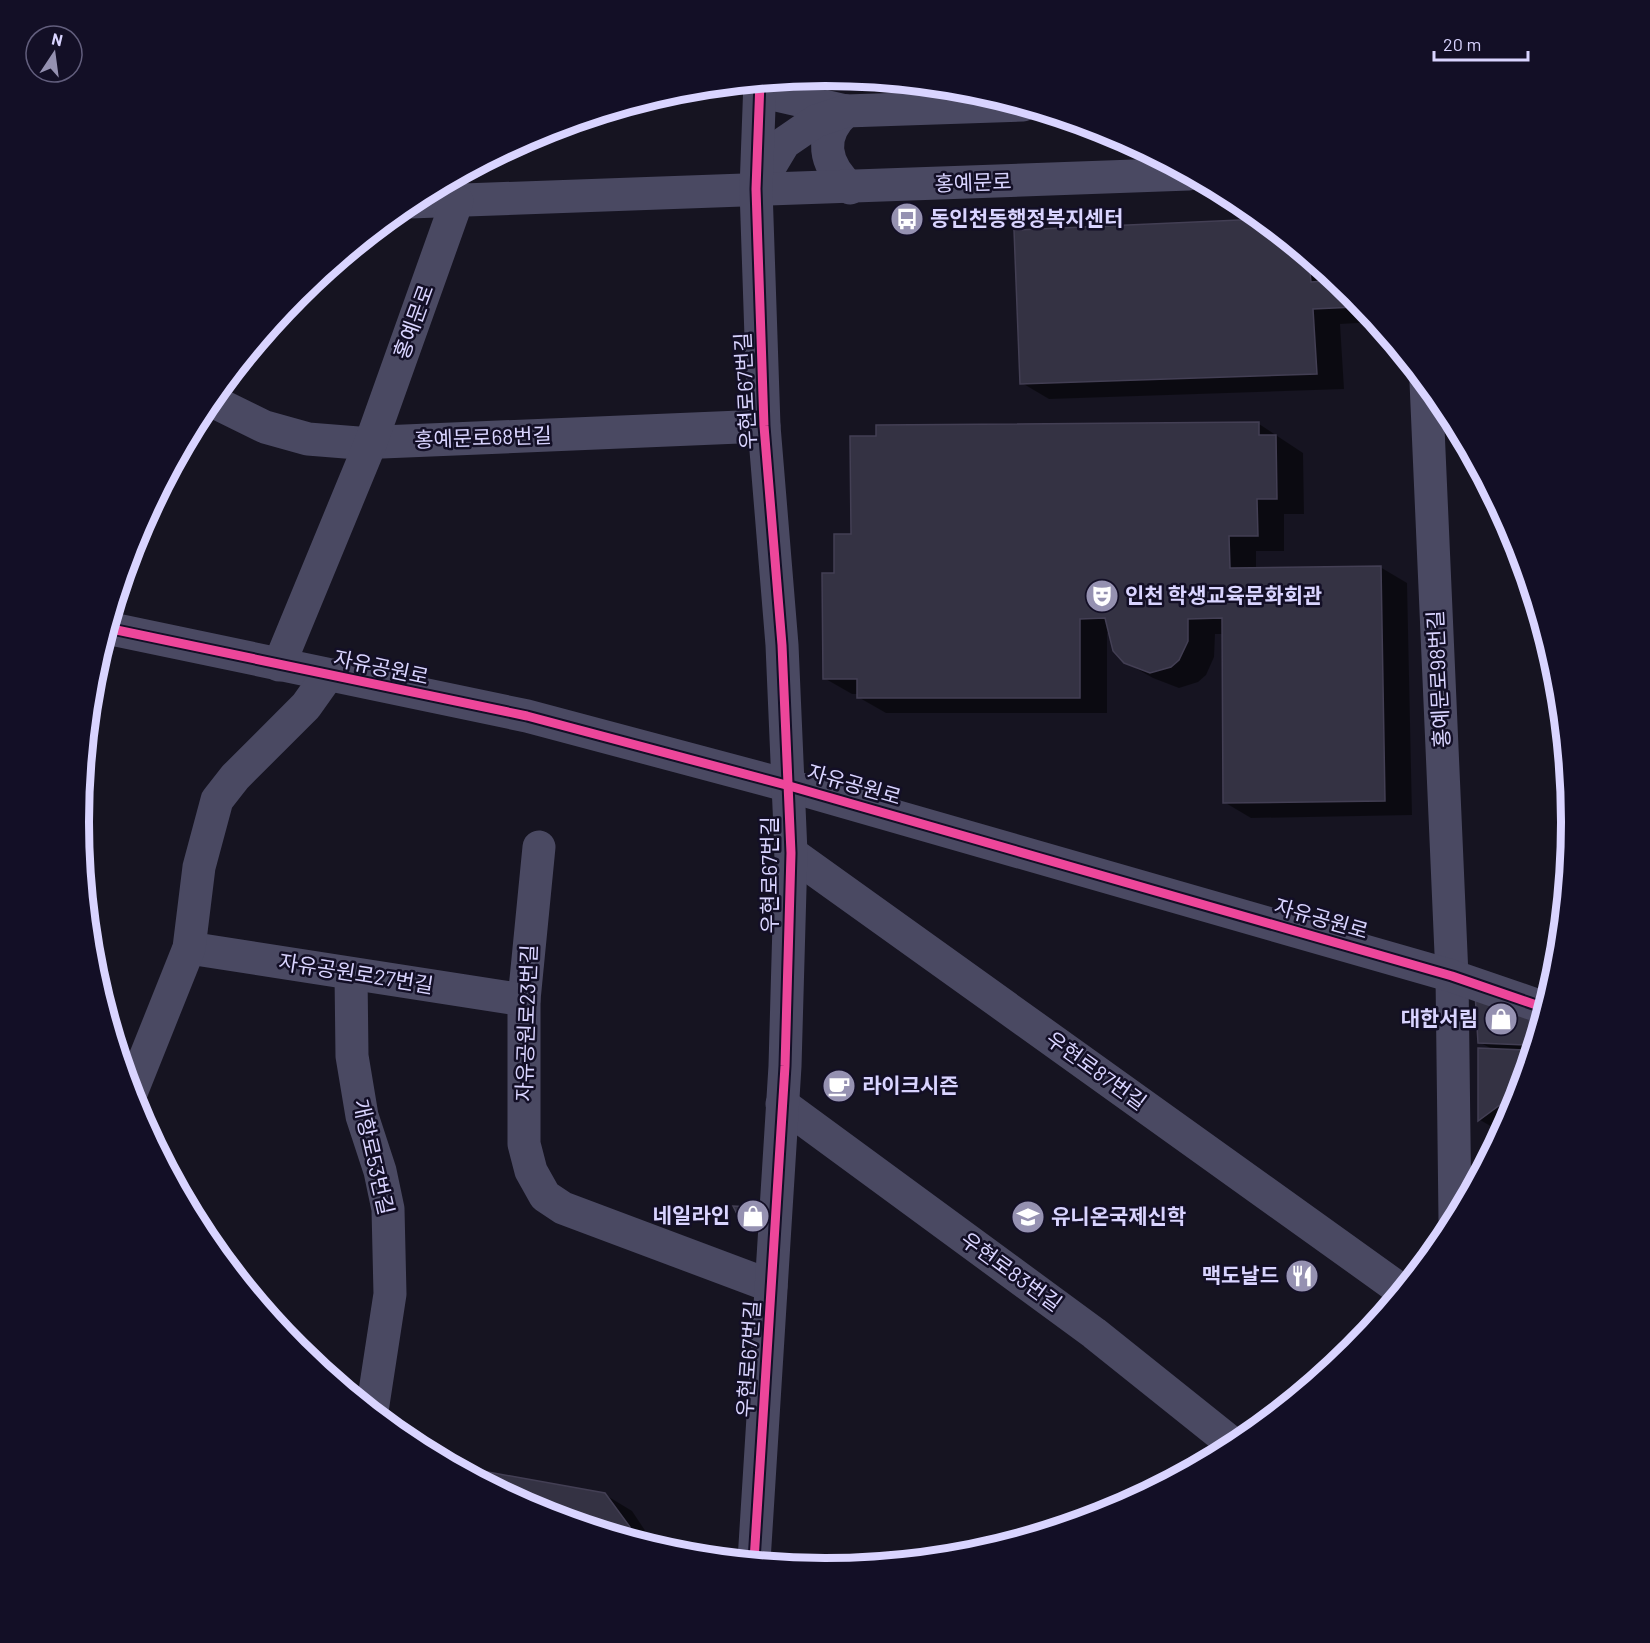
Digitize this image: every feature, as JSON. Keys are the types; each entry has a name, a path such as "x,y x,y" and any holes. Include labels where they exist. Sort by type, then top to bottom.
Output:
{"street":[{"path":"768,88 776,95 846,111 994,106"},
{"name":"우현로67번길","path":"754,1554 782,1104 790,853 782,645 764,426 756,189 761,89"},
{"path":"846,111 834,122 827,147 830,163 838,177 850,188"},
{"path":"756,189 784,143 816,121 846,111"},
{"name":"홍예문로","path":"279,665 371,442 450,194 850,188 1176,175"},
{"name":"홍예문로98번길","path":"1427,398 1452,976"},
{"name":"홍예문로68번길","path":"219,404 265,427 308,439 371,442 764,426"},
{"name":"자유공원로","path":"114,630 527,716 786,785 1452,976 1538,1005"},
{"path":"136,1080 189,948 199,867 217,800 235,777 306,706 328,675"},
{"name":"자유공원로23번길","path":"539,847 524,1000 524,1144 531,1171 545,1196"},
{"name":"우현로87번길","path":"790,853 1396,1286"},
{"name":"자유공원로27번길","path":"189,948 524,1000"},
{"name":"개항로53번길","path":"351,974 352,1056 362,1116 380,1170 388,1209 390,1293 373,1402"},
{"path":"1452,976 1455,1202"},
{"name":"우현로83번길","path":"782,1104 1094,1333 1226,1438"},
{"name":"우현로67번길","path":"545,1196 563,1208 771,1286"}],"building":[{"path":"1247,220 1310,268 1311,282 1324,281 1351,307 1313,309 1317,374 1020,384 1014,230"},
{"name":"인천 학생교육문화회관","path":"1259,422 1259,435 1276,435 1277,499 1257,499 1258,536 1229,536 1230,568 1381,566 1385,801 1223,803 1222,618 1188,619 1188,641 1179,660 1171,667 1150,673 1124,663 1113,651 1105,618 1080,619 1080,698 857,698 857,679 823,679 822,573 834,573 834,534 851,534 850,436 876,436 876,425"},
{"path":"1475,992 1531,1009 1526,1045 1478,1043"},
{"path":"1478,1048 1524,1050 1506,1100 1478,1121"},
{"name":"네일라인","path":"733,1206 768,1208 767,1226 742,1224"},
{"path":"477,1470 605,1493 630,1527 630,1530 588,1518 499,1482"}],"cycle path":[{"path":"754,1554 785,1066 791,853 782,645 764,426 756,189 760,89"},
{"path":"114,630 527,716 786,785 1452,976 1538,1005"}],"place":[{"name":"동인천동행정복지센터","path":"907,219"},
{"name":"인천 학생교육문화회관","path":"1102,596"},
{"name":"대한서림","path":"1501,1019"},
{"name":"라이크시즌","path":"839,1086"},
{"name":"네일라인","path":"753,1216"},
{"name":"유니온국제신학","path":"1028,1217"},
{"name":"맥도날드","path":"1302,1276"}]}
